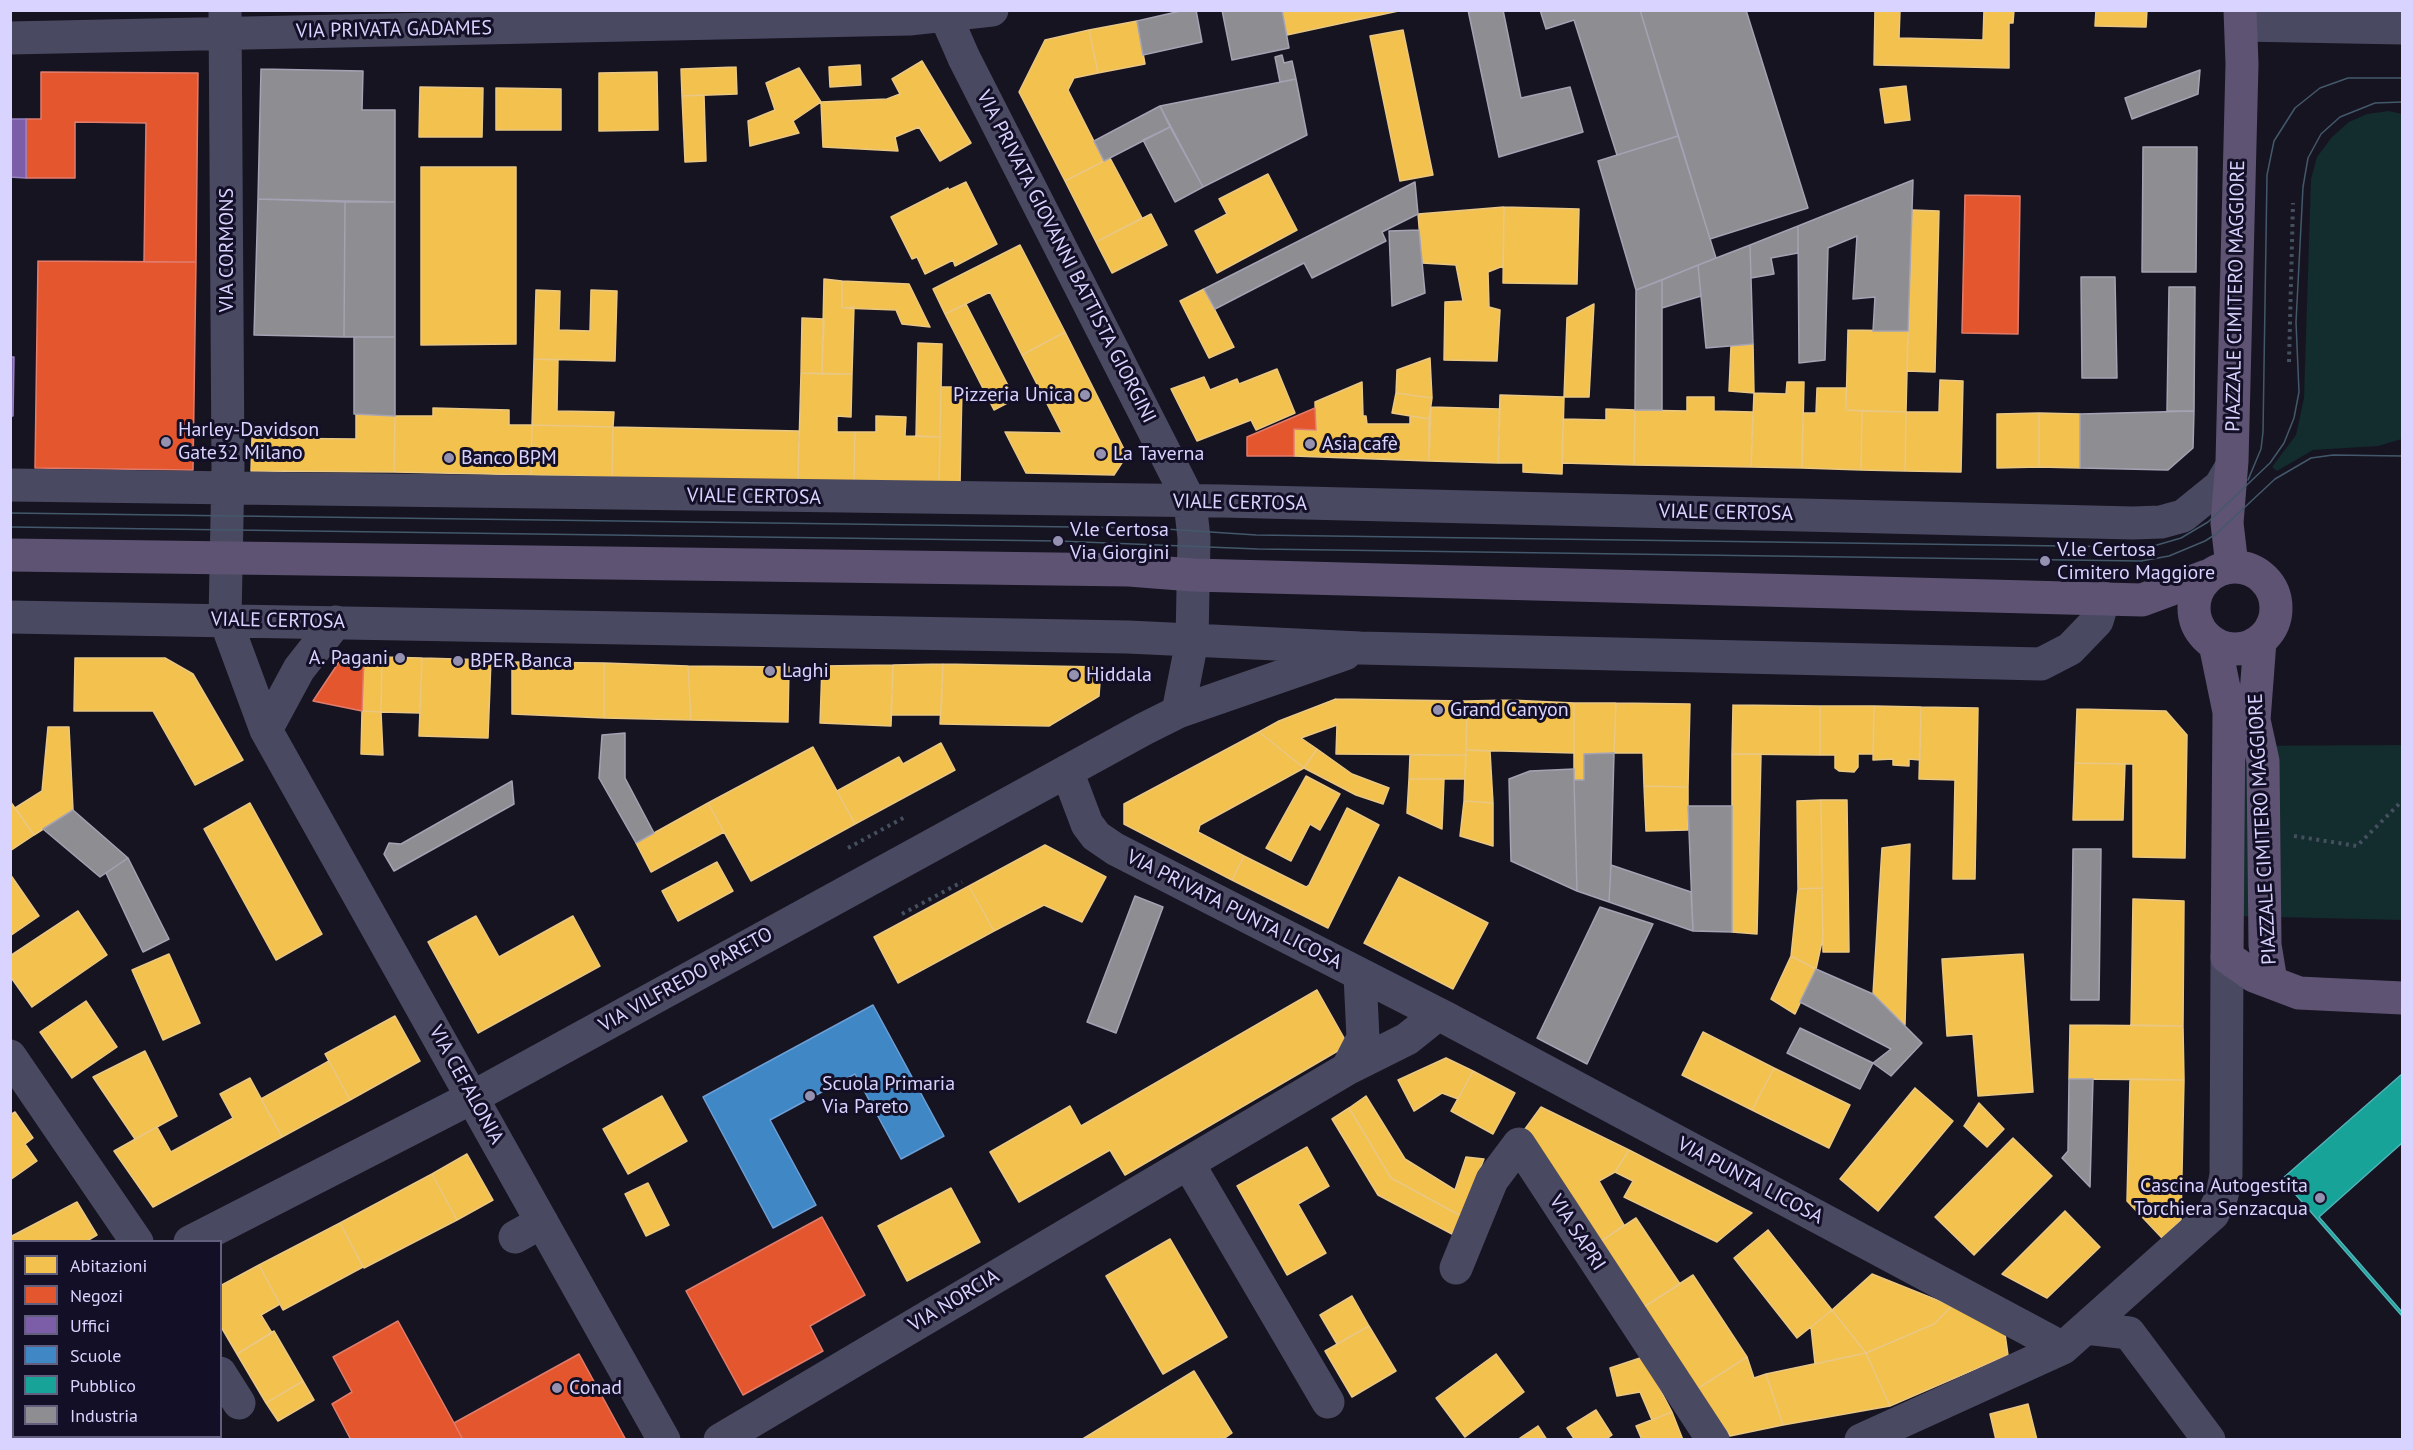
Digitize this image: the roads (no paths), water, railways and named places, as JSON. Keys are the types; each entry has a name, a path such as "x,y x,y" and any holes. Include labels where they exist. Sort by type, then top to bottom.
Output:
{"main road":[{"name":"PIAZZALE CIMITERO MAGGIORE","path":"2220,571 2228,523 2241,18"},
{"path":"10,555 1117,570 1193,575 2142,600 2220,571 2248,568 2262,576 2275,597 2274,621 2260,640 2243,648 2224,648 2142,600"},
{"path":"2207,636 2194,601 2197,591 2220,571"},
{"name":"PIAZZALE CIMITERO MAGGIORE","path":"2207,636 2229,711 2227,957 2254,976 2299,993 2403,998"},
{"name":"PIAZZALE CIMITERO MAGGIORE","path":"2260,640 2254,720 2263,761 2265,945 2271,981"}],"street":[{"name":"VIA PRIVATA GADAMES","path":"10,38 225,22 944,13 992,10"},
{"name":"VIA PRIVATA GIOVANNI BATTISTA GIORGINI","path":"944,13 964,58 1190,502"},
{"name":"PIAZZALE CIMITERO MAGGIORE","path":"2241,18 2403,28"},
{"name":"VIA CORMONS","path":"225,22 228,490"},
{"name":"VIALE CERTOSA","path":"10,485 228,490 1190,502 2161,522 2183,516 2198,507 2220,486 2230,469"},
{"path":"225,619 228,490"},
{"path":"1178,712 1192,641 1193,575 1190,502"},
{"name":"VIALE CERTOSA","path":"10,617 1116,636 1360,648 2041,664 2070,649 2097,621 2104,598"},
{"name":"VIA CEFALONIA","path":"225,619 266,730 473,1097 529,1229 664,1440"},
{"path":"266,730 299,669 336,622"},
{"name":"VIALE CERTOSA","path":"1178,712 1360,648"},
{"name":"VIA VILFREDO PARETO","path":"194,1240 473,1097 1178,712"},
{"name":"VIA PRIVATA PUNTA LICOSA","path":"1067,771 1087,824 1096,836 1115,849 1437,1015"},
{"name":"PIAZZALE CIMITERO MAGGIORE","path":"2074,1338 2213,1214 2222,1195 2226,1175 2227,957"},
{"path":"1347,1069 1363,1038 1360,975"},
{"name":"VIA PUNTA LICOSA","path":"1437,1015 2074,1338"},
{"name":"VIA NORCIA","path":"720,1440 1347,1069 1407,1039 1437,1015"},
{"path":"10,1056 136,1240"},
{"name":"VIA SAPRI","path":"1456,1268 1492,1180 1519,1144 1713,1440"},
{"path":"1188,1163 1328,1402"},
{"path":"1861,1440 2074,1338 2129,1333 2209,1440"},
{"path":"222,1376 240,1404"}],"tram line":[{"path":"2248,480 2261,449 2263,432 2267,175 2274,141 2295,108 2320,88 2348,78 2402,78"},
{"path":"10,513 1150,528 1256,535 2137,547 2157,545 2181,538 2208,522 2270,463 2284,443 2294,418 2299,392 2296,322 2303,187 2308,158 2321,134 2340,117 2375,103 2402,102"},
{"path":"10,527 1058,541 1258,549 2141,561 2169,556 2205,541 2216,534 2275,479 2311,458 2333,455 2402,456"}],"place":[{"name":"Pizzeria Unica","path":"1085,395"},
{"name":"Harley-Davidson Gate32 Milano","path":"166,442"},
{"name":"Asia cafè","path":"1310,444"},
{"name":"La Taverna","path":"1101,454"},
{"name":"Banco BPM","path":"449,458"},
{"name":"V.le Certosa Via Giorgini","path":"1058,541"},
{"name":"V.le Certosa Cimitero Maggiore","path":"2045,561"},
{"name":"A. Pagani","path":"400,658"},
{"name":"BPER Banca","path":"458,661"},
{"name":"Laghi","path":"770,671"},
{"name":"Hiddala","path":"1074,675"},
{"name":"Grand Canyon","path":"1438,710"},
{"name":"Scuola Primaria Via Pareto","path":"810,1096"},
{"name":"Cascina Autogestita Torchiera Senzacqua","path":"2320,1198"},
{"name":"Conad","path":"557,1388"}]}
